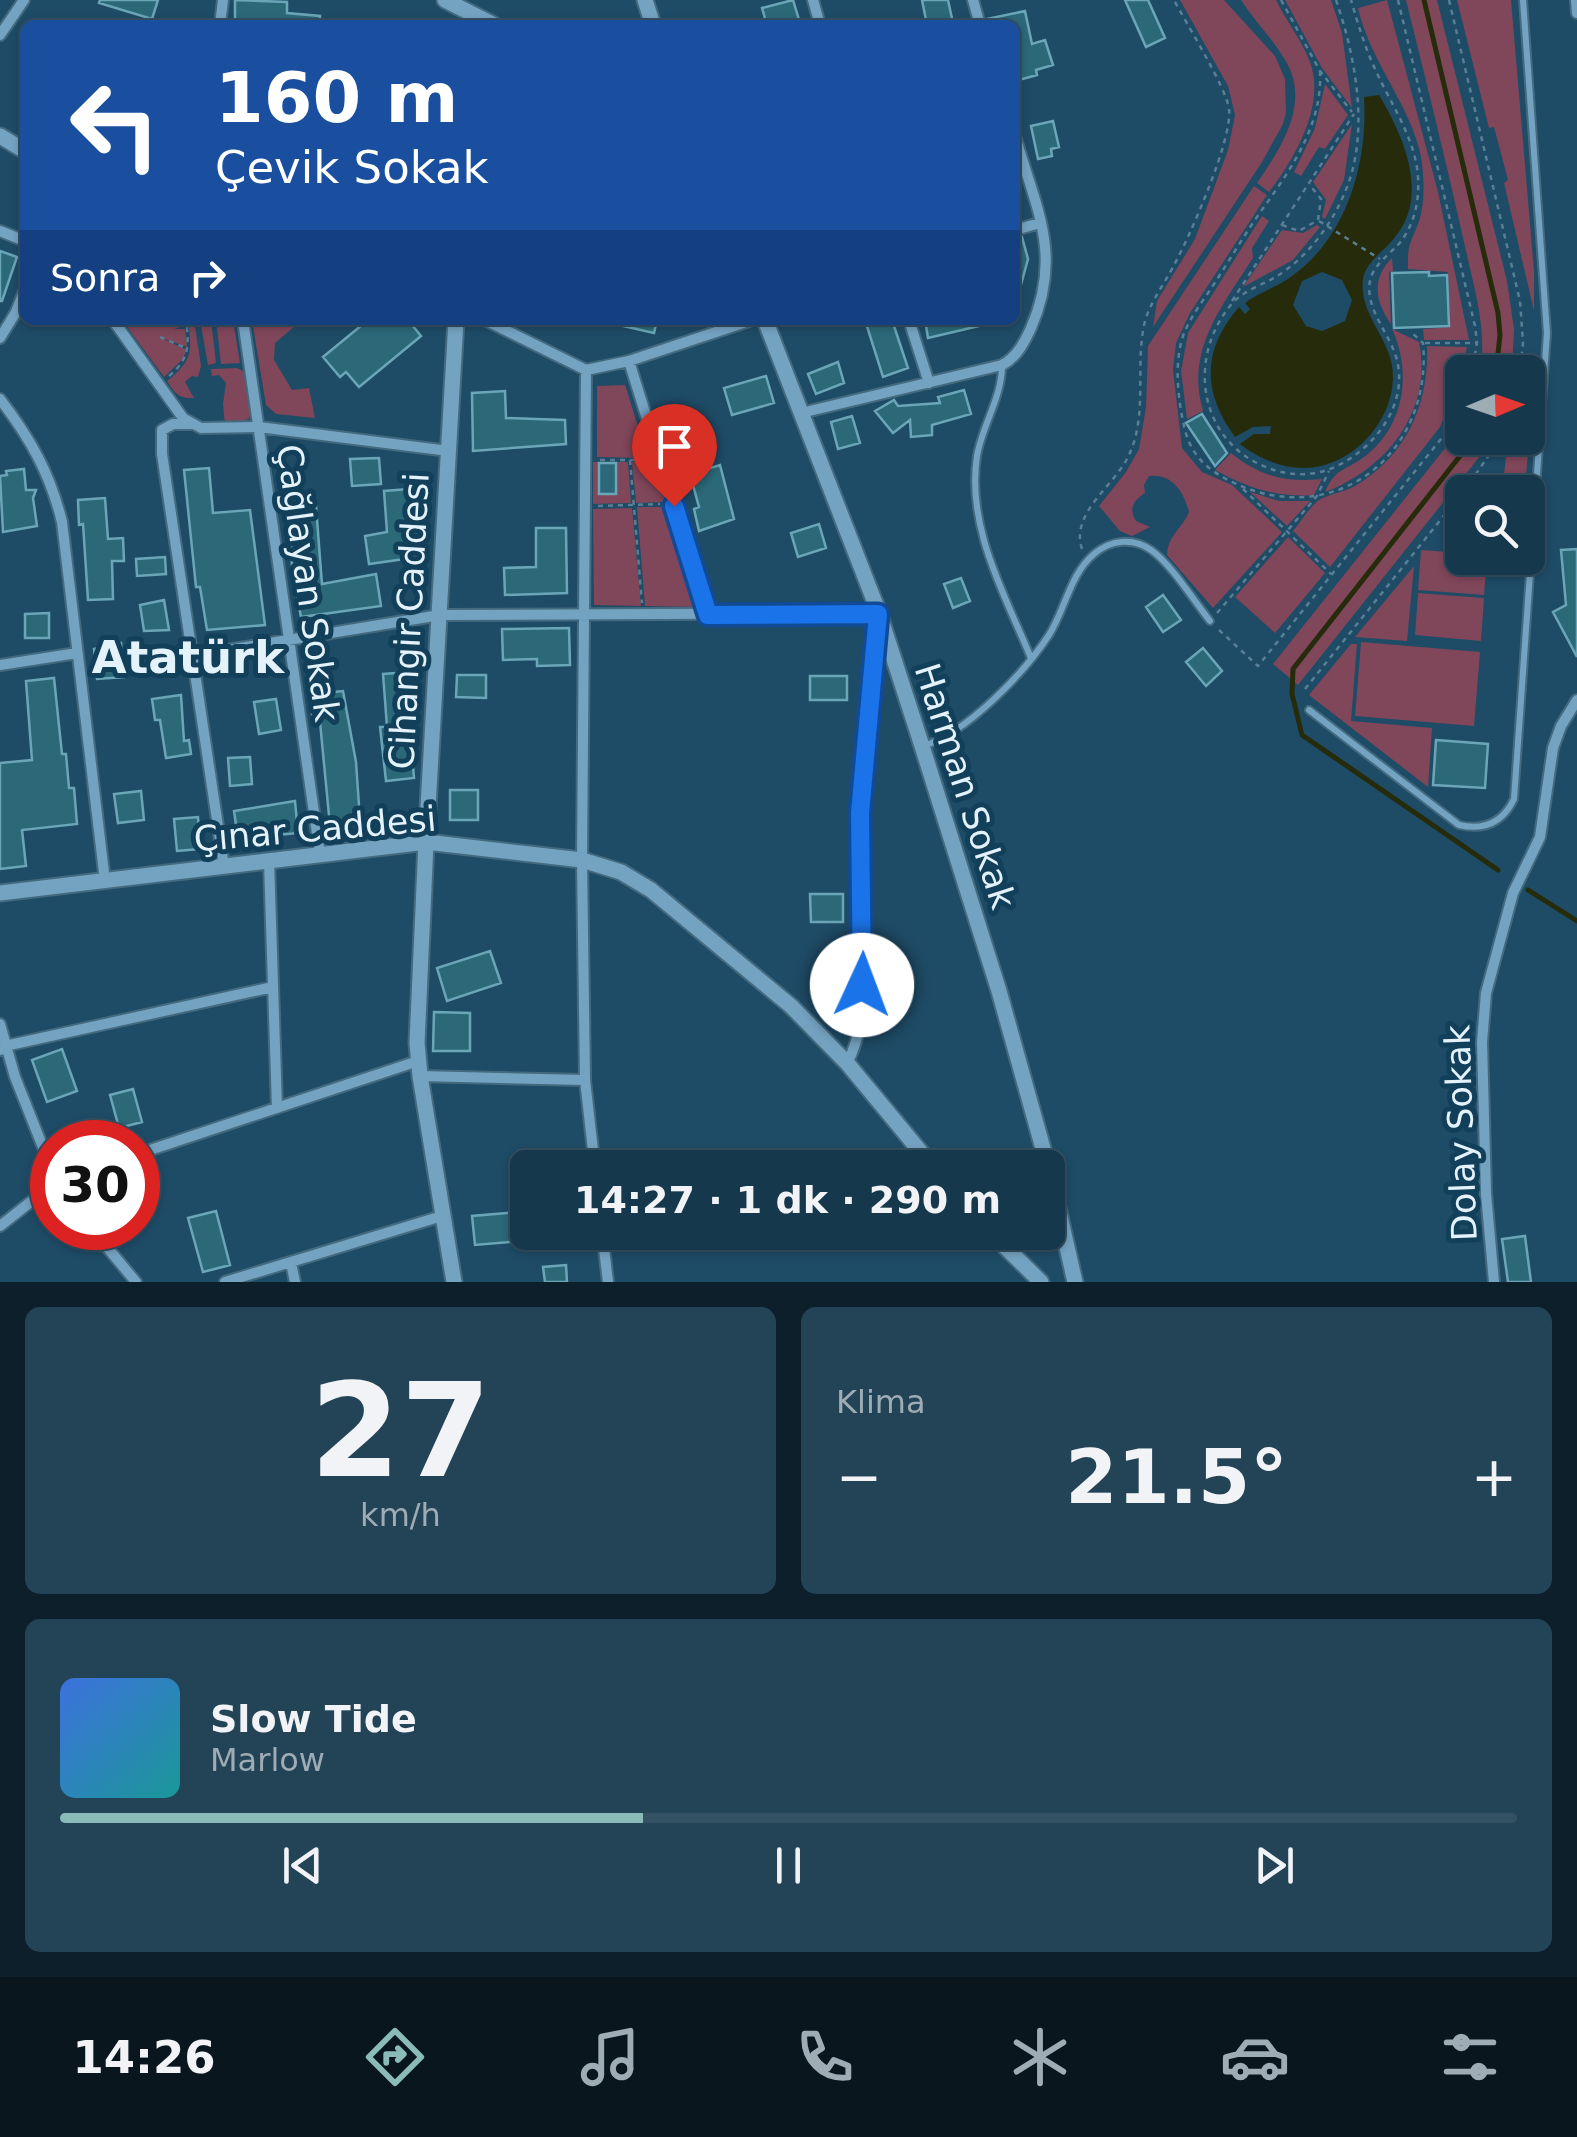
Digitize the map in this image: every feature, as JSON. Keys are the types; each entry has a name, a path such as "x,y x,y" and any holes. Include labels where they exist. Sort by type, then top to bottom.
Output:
{"street":[{"path":"0,35 24,0"},
{"path":"445,0 484,20"},
{"path":"1576,0 1577,13"},
{"path":"801,412 1012,360 1044,294 1048,258 1020,153"},
{"path":"1020,229 1040,223"},
{"path":"0,338 20,302"},
{"path":"117,325 190,424"},
{"name":"Çağlayan Sokak","path":"244,325 320,854"},
{"name":"Cihangir Caddesi","path":"454,1282 419,1068 426,842 456,325"},
{"path":"495,325 586,370 629,361 737,325"},
{"name":"Harman Sokak","path":"767,325 878,614 922,746 1052,1177 1074,1282"},
{"path":"911,325 928,383"},
{"path":"629,361 708,615"},
{"path":"586,370 582,860 585,1080 592,1150"},
{"path":"0,399 34,445 52,483 62,522 105,881"},
{"path":"224,866 161,437 166,426 258,427 449,451"},
{"path":"191,656 440,614 878,614 860,813 864,934 861,1021 847,1062"},
{"path":"0,665 77,653"},
{"name":"Dolay Sokak","path":"1494,1282 1483,1110 1486,993 1513,893 1540,836 1553,748 1560,726 1577,700"},
{"name":"Çınar Caddesi","path":"0,892 426,842 582,860 622,872 652,890 778,994 847,1062 919,1150"},
{"path":"268,860 277,1108"},
{"path":"3,1048 273,987"},
{"path":"0,1024 3,1048 32,1120"},
{"path":"160,1147 277,1108 419,1068 585,1080"},
{"path":"0,1226 30,1202"},
{"path":"226,1282 442,1216"},
{"path":"109,1250 136,1282"},
{"path":"604,1250 608,1282"},
{"path":"1009,1250 1040,1282"},
{"path":"291,1263 295,1282"}],"lane":[{"path":"1309,710 1459,825 1483,828 1496,822 1514,799 1548,333 1523,0"},
{"path":"1002,365 1000,384 978,447 976,506 982,536 1031,658"},
{"path":"922,746 948,737 972,720 1031,658 1049,635 1078,572 1103,547 1118,542 1154,552 1210,621"},
{"path":"1022,1263 1022,1282"}],"path":[{"path":"1090,558 1079,537 1084,520 1126,462 1138,428 1141,341 1148,311 1181,251 1229,125 1227,100 1174,0"},
{"path":"1281,0 1320,71 1358,120"},
{"path":"1227,309 1242,294 1288,269 1312,246 1347,189 1358,120 1350,56 1336,0"},
{"path":"1351,0 1366,48 1414,152 1419,181 1408,232 1382,260 1370,280 1372,304 1398,362 1396,393 1386,425 1376,439 1329,470 1307,475 1265,467 1240,453 1220,429 1207,401 1203,371 1209,343 1354,114"},
{"path":"1398,0 1477,343 1475,355"},
{"path":"1449,0 1520,302 1522,355"},
{"path":"1320,71 1317,102 1300,153 1192,319 1180,350 1178,376 1188,442 1207,469 1239,486 1283,499 1317,496 1344,488 1368,472 1404,436 1417,410 1424,382 1423,343 1412,332"},
{"path":"1308,183 1321,200 1318,220"},
{"path":"1318,220 1382,260"},
{"path":"1281,224 1300,231 1318,220"},
{"path":"159,384 183,363 189,350 186,328 175,328"},
{"path":"160,337 189,350"},
{"path":"1423,343 1477,343"},
{"path":"1329,470 1317,496 1210,621 1258,666 1445,434"},
{"path":"591,460 654,460"},
{"path":"630,460 642,608"},
{"path":"1239,486 1332,575"},
{"path":"592,506 667,504"},
{"path":"1305,689 1445,515"}],"shaded area":[{"path":"1180,0 1224,0 1275,56 1285,79 1286,112 1262,162 1153,327 1157,301 1195,239 1228,150 1235,115 1228,86"},
{"path":"1241,0 1276,0 1307,54 1314,79 1305,130 1269,192 1257,183 1289,127 1294,81 1283,57"},
{"path":"1285,0 1331,0 1342,33 1352,108 1322,68"},
{"path":"1387,0 1438,192 1469,340 1424,340 1423,329 1450,327 1448,272 1408,269 1409,247 1423,204 1421,157 1409,119 1372,47 1358,8"},
{"path":"1406,0 1437,0 1507,281 1514,329 1513,355 1482,355 1478,307"},
{"path":"1457,0 1511,0 1534,311 1504,183 1508,180 1494,127 1489,128"},
{"path":"1325,84 1348,115 1325,149 1319,147 1301,176 1294,172 1315,128"},
{"path":"1379,95 1388,111 1404,146 1412,184 1405,220 1363,279 1364,300 1390,357 1392,389 1381,420 1347,455 1321,466 1284,466 1240,444 1254,434 1270,434 1271,426 1253,427 1235,437 1224,420 1212,387 1213,355 1218,339 1239,307 1245,314 1250,309 1245,303 1286,280 1311,259 1340,219 1358,172 1364,97","holes":["1322,272 1342,280 1352,300 1345,321 1322,331 1306,326 1293,305 1302,281"]},
{"path":"1352,124 1344,180 1325,219 1322,217 1326,200 1313,182"},
{"path":"1254,186 1267,195 1190,313 1176,343 1173,370 1182,448 1202,472 1232,485 1282,532 1213,608 1167,555 1170,542 1189,512 1176,485 1149,476 1145,493 1135,502 1132,512 1136,521 1150,527 1132,536 1120,531 1099,506 1139,449 1146,407 1148,346"},
{"path":"1262,216 1269,221 1252,248 1253,258 1219,312 1203,349 1199,389 1203,411 1187,419 1181,371 1188,333"},
{"path":"1320,227 1293,260 1243,287 1282,230 1303,233"},
{"path":"1392,258 1391,324 1381,307 1378,282"},
{"path":"126,325 184,325 174,329 185,329 187,347 159,337 187,350 164,377"},
{"path":"188,325 195,325 201,366 198,377 192,376 185,382 194,398 177,394 167,381 186,361"},
{"path":"201,325 212,325 216,363 208,365"},
{"path":"217,325 234,325 240,363 221,364"},
{"path":"253,325 296,325 275,343 274,360 292,390 309,388 315,418 276,414 266,405"},
{"path":"1392,329 1419,342 1422,367 1412,413 1386,452 1347,482 1325,492 1337,474 1378,445 1396,415 1403,380"},
{"path":"1427,346 1467,347 1465,355 1445,355 1445,415 1440,427 1330,567 1293,531 1319,500 1355,486 1388,459 1419,408"},
{"path":"237,368 245,372 251,414 249,419 225,425 226,383 219,375 212,376 211,369"},
{"path":"625,385 648,458 597,457 597,386"},
{"path":"1445,448 1445,455 1481,455 1465,475 1445,475 1445,500 1298,685 1273,664"},
{"path":"1231,453 1274,476 1322,479 1314,495 1263,490 1215,470"},
{"path":"1506,455 1528,455 1526,475 1504,474"},
{"path":"593,462 628,462 631,503 593,504"},
{"path":"632,462 653,462 665,502 636,503"},
{"path":"1250,492 1279,501 1310,501 1287,526"},
{"path":"637,507 666,507 695,607 645,606"},
{"path":"632,508 641,606 594,605 593,509"},
{"path":"1288,537 1325,573 1275,633 1235,597"},
{"path":"1421,550 1445,552 1445,575 1486,575 1484,595 1418,590"},
{"path":"1414,566 1407,641 1355,637"},
{"path":"1418,593 1484,598 1481,641 1415,635"},
{"path":"1361,642 1480,652 1474,726 1355,716"},
{"path":"1351,644 1357,644 1351,721 1432,728 1428,787 1309,695"}],"building":[{"path":"158,0 152,19 99,3"},
{"path":"235,0 287,2 287,13 320,16 320,20 235,20"},
{"path":"793,0 799,20 766,20 762,8"},
{"path":"922,0 948,0 952,20 926,20"},
{"path":"1125,0 1148,0 1165,38 1146,47"},
{"path":"1025,11 1032,44 1045,40 1053,65 1020,80 1020,20 987,19"},
{"path":"1053,121 1059,147 1051,149 1052,156 1038,159 1031,126"},
{"path":"1020,238 1028,259 1020,288"},
{"path":"0,251 17,257 2,301 0,301"},
{"path":"1429,272 1429,276 1447,275 1449,326 1394,328 1392,273"},
{"path":"362,325 412,325 421,336 359,387 346,372 340,377 323,357"},
{"path":"619,325 656,325 654,333"},
{"path":"867,325 894,325 908,368 883,377"},
{"path":"926,325 979,325 979,326 928,338"},
{"path":"838,362 844,383 816,394 808,374"},
{"path":"766,376 774,403 732,415 724,388"},
{"path":"964,390 971,414 932,425 932,435 911,437 910,420 893,433 875,411 894,400 898,406 940,403 938,397"},
{"path":"505,391 506,418 565,420 566,444 473,451 472,393"},
{"path":"1202,414 1227,453 1215,466 1186,423"},
{"path":"852,416 860,443 838,449 831,422"},
{"path":"379,458 381,484 352,486 350,459"},
{"path":"599,463 616,463 616,494 599,494"},
{"path":"720,465 734,519 699,531 694,509 699,507 690,474"},
{"path":"209,468 213,513 250,510 265,625 207,630 200,587 196,587 184,470"},
{"path":"24,469 26,490 36,490 33,498 37,526 3,532 0,476 7,475 6,471"},
{"path":"422,488 426,556 369,564 365,536 387,532 384,491"},
{"path":"105,498 108,539 123,538 124,561 112,561 113,599 88,600 78,500"},
{"path":"316,506 322,584 376,574 381,606 301,617 287,509"},
{"path":"819,524 826,548 798,557 791,533"},
{"path":"536,528 566,528 567,593 505,595 504,568 536,567"},
{"path":"1577,549 1577,657 1553,612 1566,605 1561,550"},
{"path":"165,557 166,574 137,576 136,559"},
{"path":"961,578 970,601 953,608 944,584"},
{"path":"1163,595 1181,620 1163,632 1146,607"},
{"path":"164,600 169,630 144,631 140,605"},
{"path":"49,613 49,638 25,638 25,614"},
{"path":"569,628 570,665 537,666 537,659 503,660 502,629"},
{"path":"121,643 124,677 97,679 94,649"},
{"path":"1203,648 1222,671 1206,686 1186,662"},
{"path":"410,672 412,703 408,704 414,778 386,781 380,727 387,727 383,674"},
{"path":"457,675 486,675 486,698 456,697"},
{"path":"810,676 847,676 847,700 810,700"},
{"path":"54,678 62,754 66,754 69,788 74,788 77,824 22,830 26,866 0,869 0,763 32,760 26,681"},
{"path":"333,689 343,691 356,762 360,820 357,825 330,826 320,722 313,723 310,695"},
{"path":"181,695 184,741 189,740 191,754 166,758 152,699"},
{"path":"276,699 281,730 259,734 254,702"},
{"path":"1436,740 1488,744 1485,788 1433,785"},
{"path":"250,757 252,784 230,786 228,758"},
{"path":"450,790 478,790 478,820 450,820"},
{"path":"141,791 144,820 118,823 114,794"},
{"path":"295,801 298,833 238,839 234,811"},
{"path":"198,817 200,849 177,851 174,819"},
{"path":"810,894 843,894 843,922 811,922"},
{"path":"490,951 501,983 447,1001 437,968"},
{"path":"434,1012 470,1013 470,1051 433,1051"},
{"path":"62,1049 77,1091 47,1102 32,1060"},
{"path":"133,1089 141,1120 117,1120 110,1095"},
{"path":"216,1211 230,1265 203,1272 188,1218"},
{"path":"510,1213 510,1242 475,1245 472,1216"},
{"path":"1525,1236 1531,1282 1508,1282 1502,1239"},
{"path":"566,1265 567,1282 545,1282 543,1267"}],"waterway":[{"path":"1424,0 1498,313 1498,355"},
{"path":"1461,455 1293,669 1292,694 1302,735 1498,870"},
{"path":"1528,890 1577,921"}],"district":[{"name":"Atatürk","path":"188,657"}],"route":[{"path":"674,506 708,615 878,614 860,813 862,985"}]}
